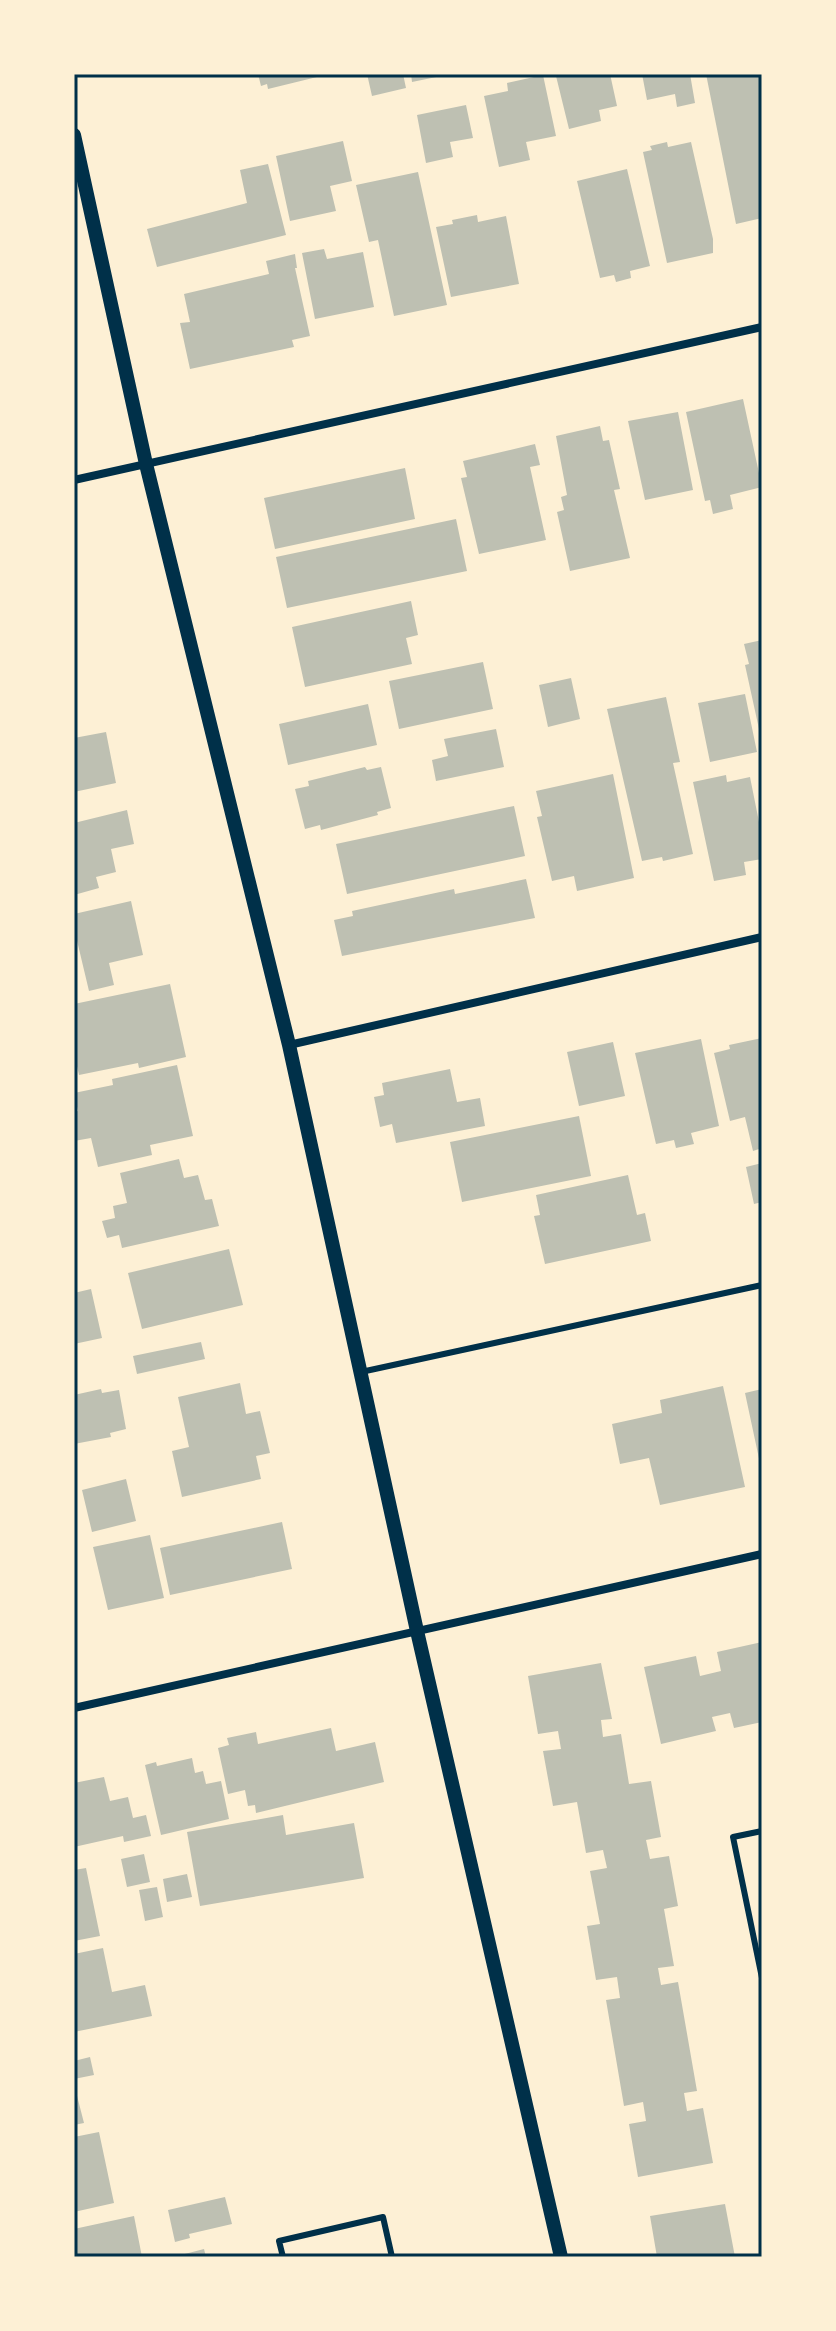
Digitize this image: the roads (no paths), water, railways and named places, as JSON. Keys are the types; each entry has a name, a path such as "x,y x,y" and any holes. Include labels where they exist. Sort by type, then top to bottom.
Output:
{"street":[{"path":"74,135 146,464 289,1045 417,1631 561,2257"},
{"path":"74,480 762,327"},
{"path":"289,1045 762,937"},
{"path":"74,1708 762,1554"}],"lane":[{"path":"361,1372 762,1285"},
{"path":"762,1831 733,1837 762,1978"},
{"path":"283,2257 279,2241 383,2217 392,2257"}]}
